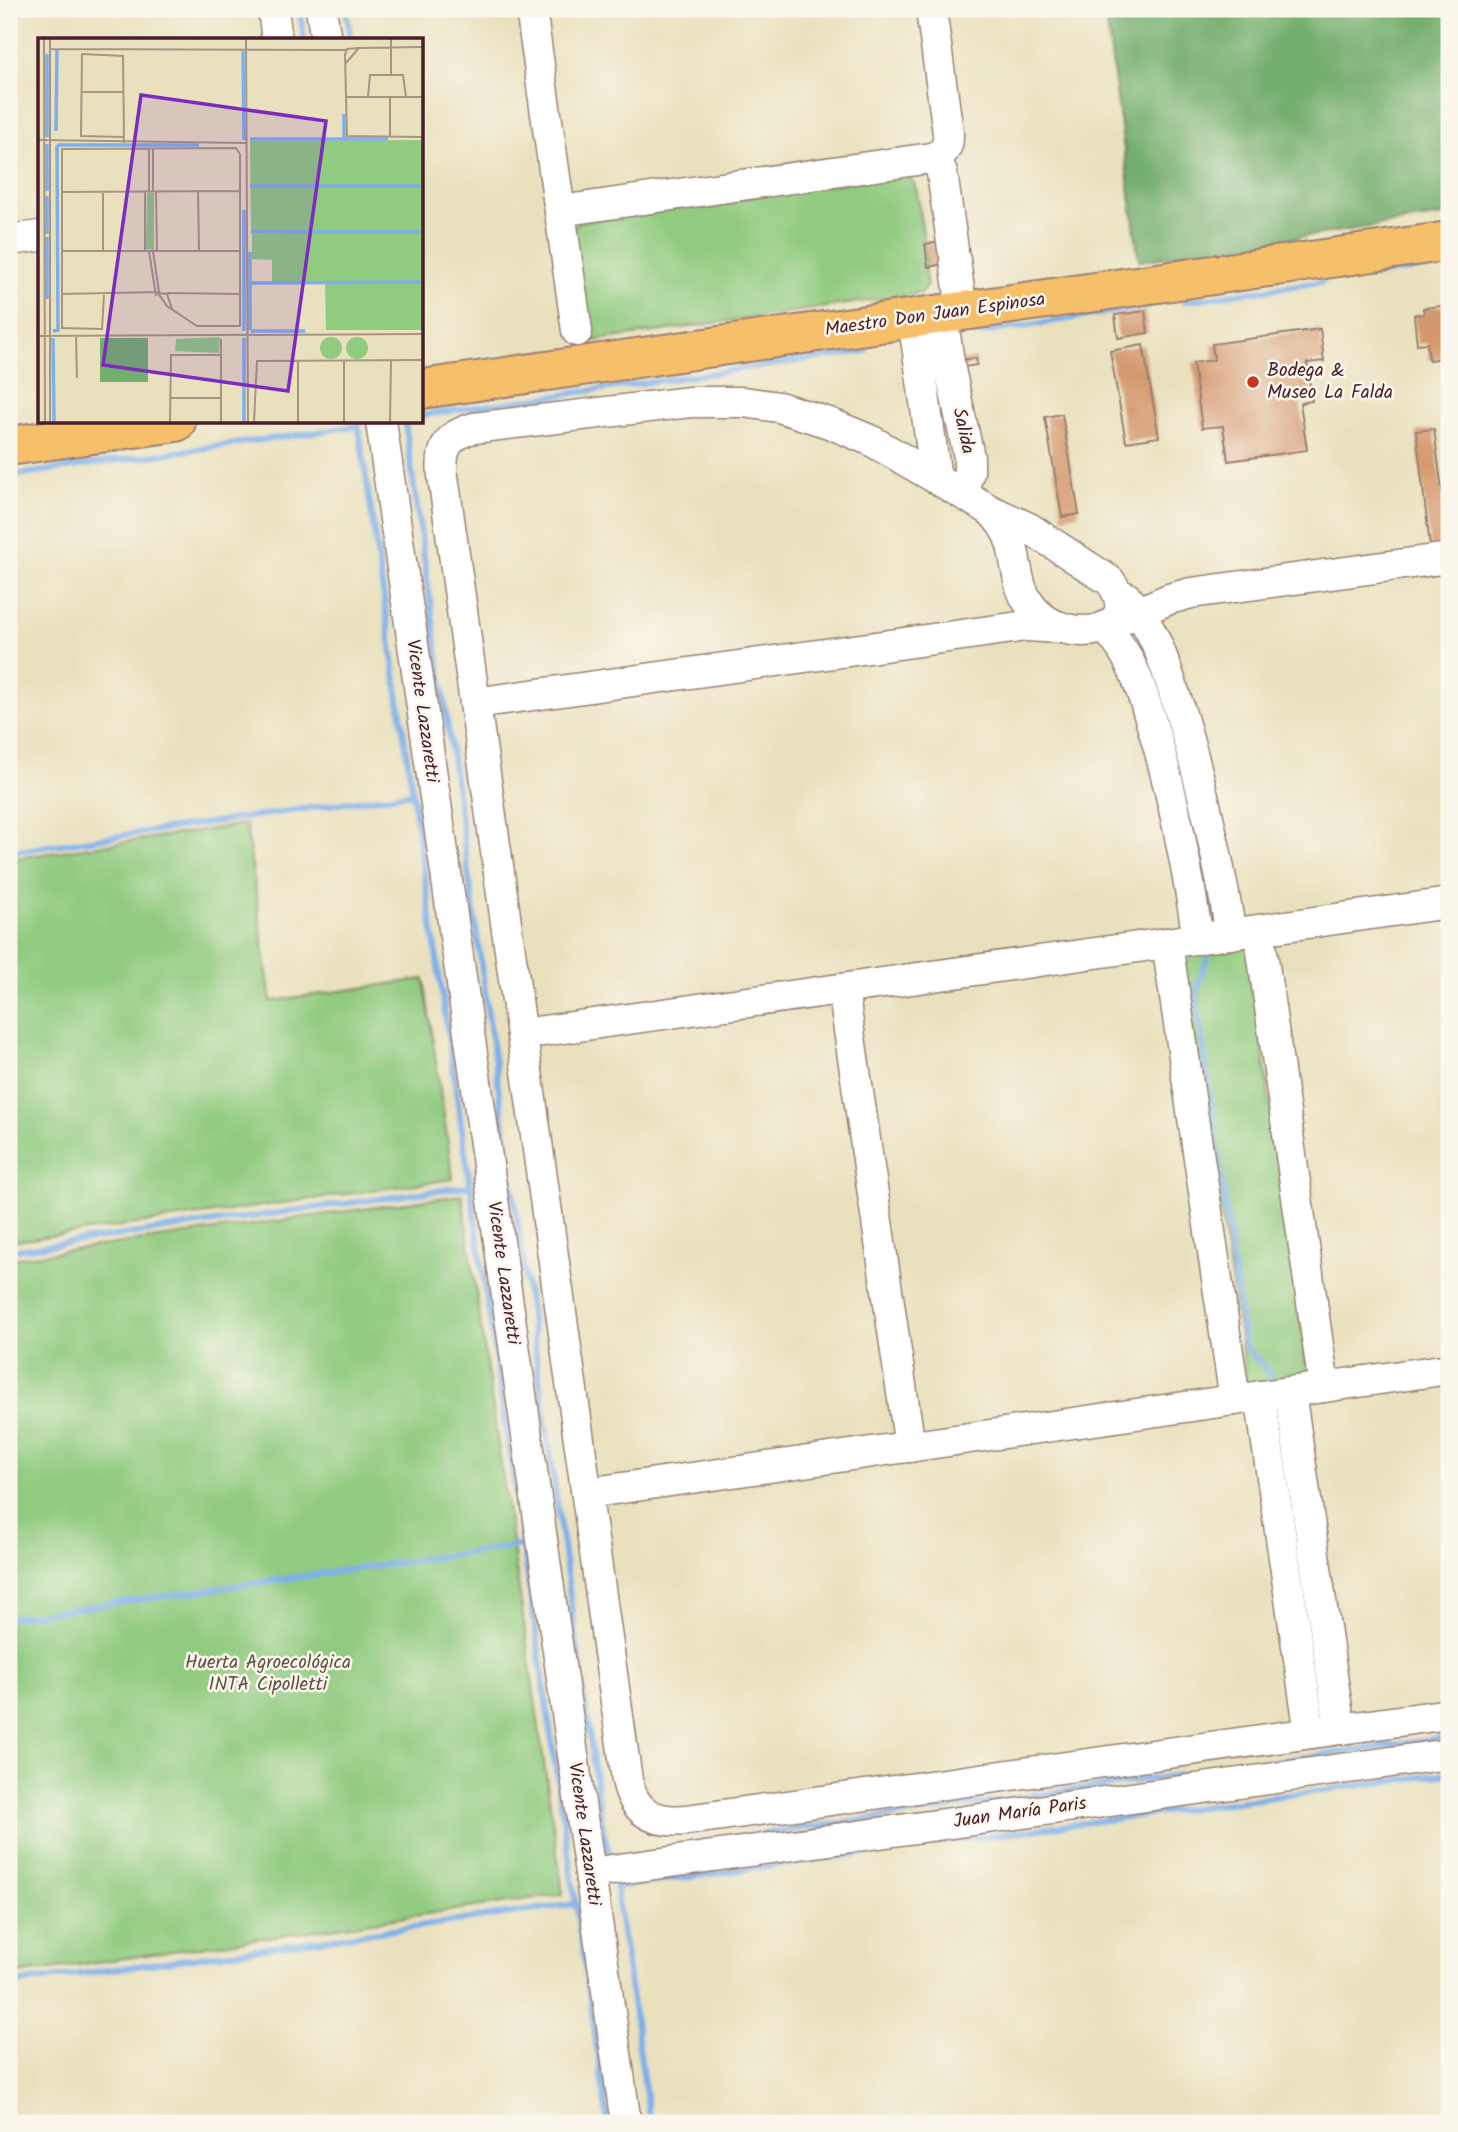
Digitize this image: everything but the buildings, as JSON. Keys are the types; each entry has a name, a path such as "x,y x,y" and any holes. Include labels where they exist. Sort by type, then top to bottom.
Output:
{"main road":[{"name":"Maestro Don Juan Espinosa","path":"424,389 1449,241"},
{"path":"9,446 162,424"}],"street":[{"path":"273,9 277,38"},
{"path":"321,9 326,38"},
{"path":"531,9 577,331"},
{"path":"560,211 936,156 946,150 948,139 931,9"},
{"path":"927,473 929,316 954,254 942,173 936,156"},
{"path":"9,240 38,236"},
{"name":"Salida","path":"929,316 949,365 969,457 969,472 962,493"},
{"path":"1324,1387 1245,932 1216,851 1192,750 1166,665 1131,602 1109,581 1029,528 990,510 872,442 829,423 779,407 743,402 681,403 474,428 455,435 446,446 442,469 629,1789 638,1806 654,1818 664,1821 686,1820 1449,1714"},
{"name":"Vicente Lazzaretti","path":"381,424 626,2123"},
{"path":"990,510 1008,535 1018,577 1030,606 1048,622 1062,628"},
{"path":"1109,581 1138,590 1170,593 1200,591 1449,558"},
{"path":"968,634 992,624 1009,609 1015,596 1018,577"},
{"path":"1104,627 1118,614 1119,601 1109,581"},
{"path":"475,703 1034,626 1084,632 1104,627 1169,599 1200,591"},
{"path":"1104,627 1118,642 1133,668 1156,738 1178,822 1198,939"},
{"path":"522,1034 1449,904"},
{"path":"1167,943 1247,1398 1310,1733"},
{"path":"843,989 910,1447"},
{"path":"587,1493 1449,1369"},
{"path":"1290,1392 1340,1729"},
{"name":"Juan María Paris","path":"590,1873 1449,1754"}],"green space":[{"path":"1105,9 1449,9 1449,215 1139,261"},
{"path":"904,174 913,181 917,192 927,264 924,265 927,285 921,293 585,342 571,232 578,222"},
{"path":"246,824 271,1001 424,979 453,1179 9,1242 9,859"},
{"path":"1248,945 1308,1376 1247,1384 1182,958 1186,953"},
{"name":"Huerta Agroecológica INTA Cipolletti","path":"462,1195 563,1894 9,1975 9,1259"}],"waterway":[{"path":"300,9 304,38"},
{"path":"346,9 351,38"},
{"path":"1350,278 1449,264"},
{"path":"1184,301 1322,282"},
{"path":"976,334 1148,306"},
{"path":"424,415 866,351"},
{"path":"358,424 608,2123"},
{"path":"405,424 603,1831 610,1855 616,1855"},
{"path":"9,476 359,426"},
{"path":"9,852 413,793"},
{"path":"1210,946 1198,985 1197,1000 1244,1342 1269,1372 1274,1384"},
{"path":"9,1251 470,1186"},
{"path":"9,1618 523,1545"},
{"path":"1307,1605 1323,1714"},
{"path":"678,1846 1449,1737"},
{"path":"615,1887 1449,1773"},
{"path":"615,1883 650,2123"},
{"path":"9,1984 576,1904"}],"place":[{"name":"Bodega & Museo La Falda","path":"1253,382"}]}
